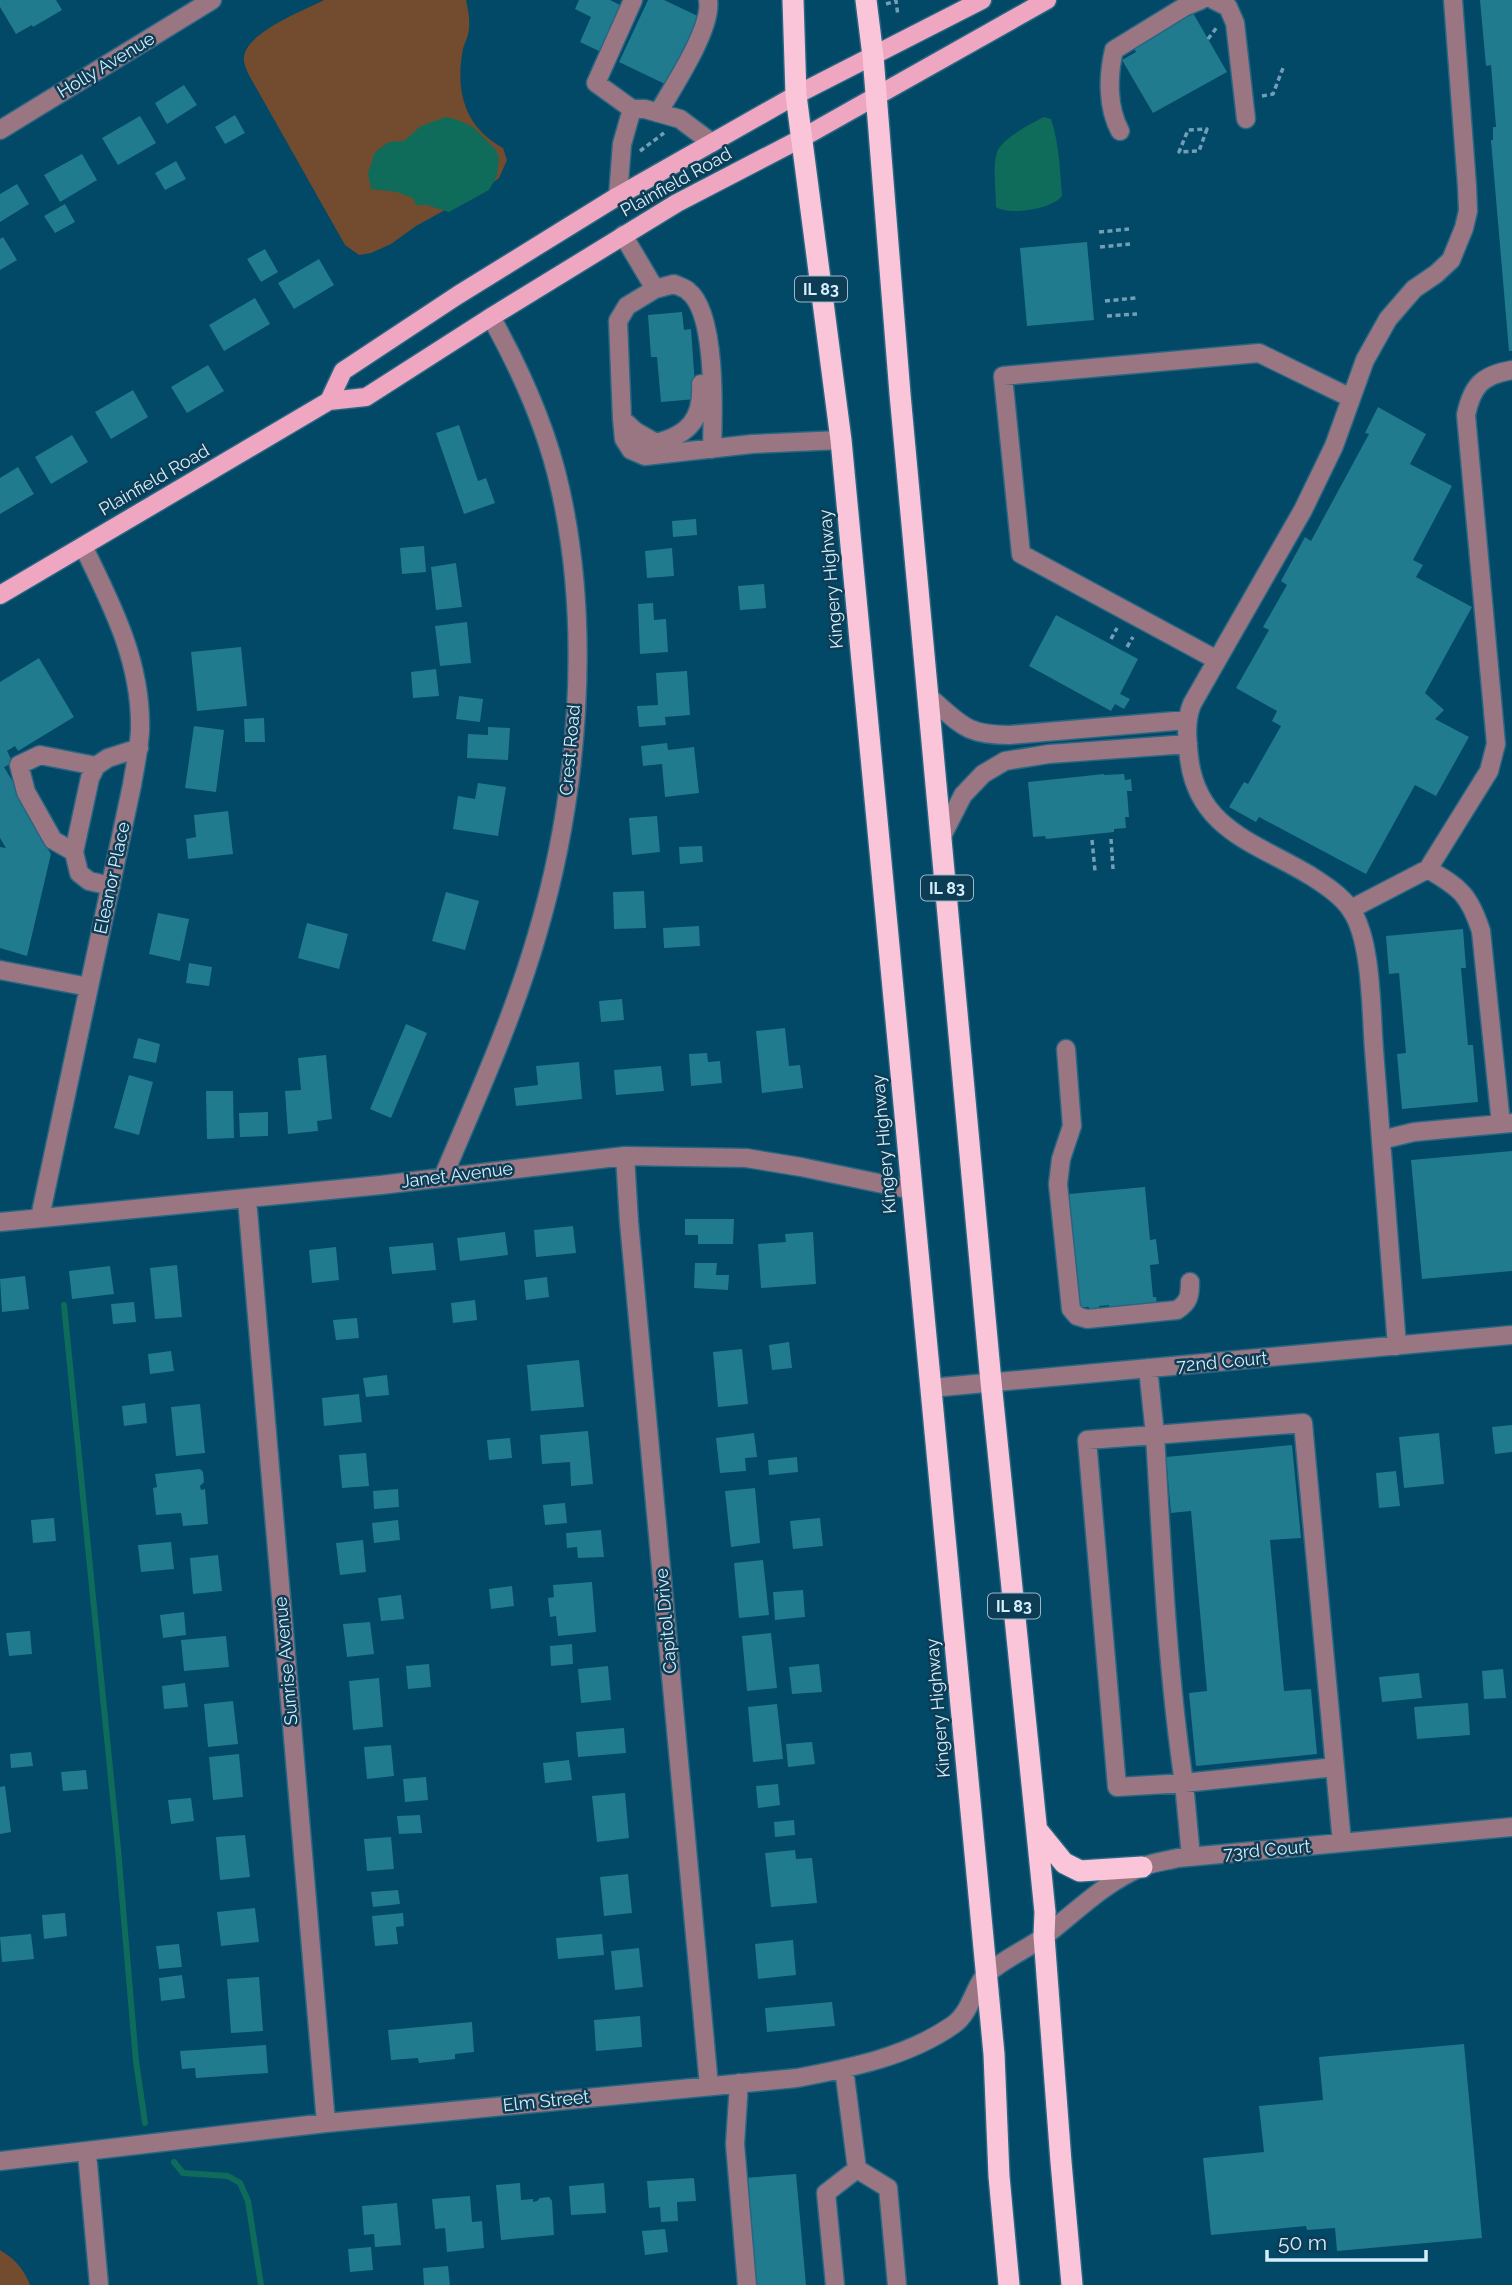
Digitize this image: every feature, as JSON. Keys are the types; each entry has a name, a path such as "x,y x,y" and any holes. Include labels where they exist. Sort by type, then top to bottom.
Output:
{"highway":[{"name":"Kingery Highway","path":"793,0 796,95 841,440 994,2054 999,2176 1009,2285"},
{"name":"IL 83","path":"875,2 873,56 900,394 991,1382 1045,1912 1044,1936 1060,2162 1072,2285"},
{"path":"1037,1830 1064,1863 1080,1871 1142,1867"}],"main road":[{"name":"Plainfield Road","path":"329,401 343,372 618,196 796,95 982,0"},
{"name":"Plainfield Road","path":"0,595 329,401 366,397 677,203 802,138 1047,0"}],"street":[{"name":"Holly Avenue","path":"0,130 212,0"},
{"path":"633,0 596,83 632,109 645,109 680,119 712,143"},
{"path":"658,113 705,27 710,9 708,0"},
{"path":"1120,131 1112,118 1109,68 1114,50 1200,0"},
{"path":"1214,0 1228,7 1235,23 1246,119"},
{"path":"1397,1346 1364,942 1360,927 1351,909 1322,883 1220,824 1199,796 1192,777 1187,720 1192,704 1303,510 1334,446 1365,360 1388,319 1414,289 1451,260 1464,228 1468,199 1452,0"},
{"path":"618,196 622,144 632,109"},
{"path":"623,236 655,289"},
{"path":"712,449 713,397 708,337 699,305 689,292 674,284 655,289 627,306 618,321 621,419 624,439 631,450 645,456 712,449 752,444 841,440"},
{"path":"621,419 656,443 676,438 695,420 702,401 699,305"},
{"name":"Crest Road","path":"443,1177 508,1020 538,933 560,835 573,734 576,634 568,527 560,486 547,444 508,348 491,317"},
{"path":"1217,660 1021,554 1003,376 1259,353 1351,398"},
{"path":"1351,909 1428,869 1489,771 1496,744 1466,415 1471,395 1480,382 1497,373 1512,370"},
{"name":"Eleanor Place","path":"40,1217 139,748 138,690 131,655 121,625 83,546"},
{"path":"929,697 967,729 985,735 1187,720"},
{"path":"942,836 963,795 983,774 1005,761 1049,754 1188,744"},
{"path":"111,886 89,881 79,873 74,852 90,778 96,766 108,758 139,748"},
{"path":"74,852 53,840 26,792 19,765 40,755 96,766"},
{"path":"1381,1140 1415,1132 1507,1124 1481,931 1472,906 1457,887 1428,869"},
{"path":"0,970 89,987"},
{"path":"1066,1049 1072,1126 1061,1159 1058,1184 1071,1309 1077,1316 1087,1319 1177,1310 1186,1304 1190,1295 1190,1282"},
{"name":"Janet Avenue","path":"0,1222 247,1199 625,1156 746,1158 912,1190"},
{"name":"Capitol Drive","path":"625,1156 709,2085"},
{"name":"Sunrise Avenue","path":"247,1199 326,2123"},
{"name":"72nd Court","path":"931,1388 1512,1335"},
{"path":"1148,1368 1175,1724 1192,1857"},
{"path":"1335,1767 1118,1787 1087,1440 1303,1423 1335,1767 1342,1843"},
{"name":"73rd Court","path":"1044,1936 1073,1911 1142,1867 1192,1857 1512,1827"},
{"path":"986,1974 1044,1936"},
{"name":"Elm Street","path":"0,2161 87,2153 326,2123 797,2078 844,2069 925,2042 956,2023 971,2005 986,1974"},
{"path":"844,2069 857,2169"},
{"path":"739,2083 735,2144 747,2285"},
{"path":"87,2153 99,2285"},
{"path":"835,2285 826,2193 857,2169"},
{"path":"857,2169 888,2188 897,2285"}],"path":[{"path":"875,2 897,1 898,16"},
{"path":"1262,96 1273,94 1283,68"},
{"path":"640,151 672,128"},
{"path":"1207,129 1199,151 1179,152 1183,141 1188,130 1207,129"},
{"path":"1099,232 1129,229"},
{"path":"1100,247 1130,244"},
{"path":"1105,301 1136,298"},
{"path":"1107,316 1137,314"},
{"path":"1111,839 1113,869"},
{"path":"1092,840 1095,871"}],"shaded area":[{"path":"324,0 466,0 469,24 460,79 465,106 479,129 503,148 507,160 499,178 487,187 416,226 391,244 359,255 345,245 250,77 244,61 248,47 266,30"},
{"path":"446,117 473,127 496,150 499,158 497,176 489,190 449,212 427,205 416,205 413,198 397,192 371,189 368,173 375,152 389,142 404,141 421,126"},
{"path":"1044,117 1051,119 1054,128 1062,196 1041,208 1002,210 996,207 995,169 998,150 1012,136"},
{"path":"0,2250 18,2265 30,2285 0,2285"}],"building":[{"path":"0,0 56,0 62,10 16,34 0,7"},
{"path":"579,0 610,0 622,6 601,52 580,42 591,17 575,9"},
{"path":"648,0 664,0 702,18 669,86 619,62"},
{"path":"1480,0 1512,0 1512,351 1509,351 1491,140 1493,127 1496,127 1491,65 1486,66"},
{"path":"1193,13 1227,72 1153,113 1122,60 1136,52 1132,45 1148,39"},
{"path":"184,85 197,105 167,124 155,103"},
{"path":"235,115 245,133 225,144 215,127"},
{"path":"140,116 156,143 118,165 102,138"},
{"path":"82,154 97,180 60,202 44,175"},
{"path":"176,161 186,179 165,190 155,173"},
{"path":"17,184 29,204 0,222 0,194"},
{"path":"65,204 75,222 55,233 44,216"},
{"path":"3,237 17,260 0,270 0,239"},
{"path":"1087,242 1094,320 1027,326 1020,248"},
{"path":"265,249 278,272 261,282 247,259"},
{"path":"319,259 334,285 294,309 278,283"},
{"path":"255,298 270,324 224,351 209,325"},
{"path":"682,312 684,330 691,329 696,399 661,402 657,357 651,357 648,315"},
{"path":"208,365 224,391 187,413 171,387"},
{"path":"133,390 148,417 111,439 95,412"},
{"path":"1378,407 1426,434 1410,464 1452,486 1413,560 1423,565 1416,577 1472,607 1425,693 1444,710 1435,719 1469,737 1436,796 1415,785 1366,874 1259,817 1256,822 1229,807 1244,782 1248,784 1281,726 1272,721 1277,711 1236,688 1269,630 1263,627 1287,585 1281,581 1305,537 1311,541 1369,434 1365,433"},
{"path":"459,425 478,481 486,478 495,503 464,514 436,433"},
{"path":"72,435 88,462 51,484 35,457"},
{"path":"18,467 34,494 0,514 0,478"},
{"path":"696,519 697,535 673,537 672,521"},
{"path":"424,546 426,572 402,574 400,548"},
{"path":"672,548 674,576 647,578 645,551"},
{"path":"456,563 462,607 436,610 431,567"},
{"path":"764,584 766,608 740,610 738,586"},
{"path":"653,603 654,620 666,619 668,652 640,654 638,604"},
{"path":"1056,615 1138,659 1120,694 1130,699 1124,709 1115,704 1111,711 1029,666"},
{"path":"467,622 471,663 440,666 435,626"},
{"path":"241,647 247,706 197,711 191,652"},
{"path":"39,658 74,717 18,751 15,746 7,751 13,763 4,767 39,825 35,828 51,854 27,956 0,948 0,847 6,848 0,838 0,682"},
{"path":"436,669 439,696 413,698 411,672"},
{"path":"687,671 690,715 665,717 666,725 639,727 637,706 658,705 656,673"},
{"path":"459,696 483,699 480,722 456,719"},
{"path":"264,718 265,742 245,742 244,719"},
{"path":"194,726 224,730 216,792 185,788"},
{"path":"488,727 510,728 508,760 467,758 468,734 488,735"},
{"path":"667,743 668,750 694,747 699,793 665,797 662,764 643,766 641,746"},
{"path":"1124,774 1125,780 1131,779 1132,791 1127,791 1129,817 1125,817 1126,828 1114,829 1114,832 1046,839 1045,836 1033,837 1028,782"},
{"path":"478,783 506,787 498,836 453,829 458,796 475,799"},
{"path":"228,811 233,854 188,859 186,839 196,837 194,815"},
{"path":"657,816 660,852 632,855 629,818"},
{"path":"702,846 703,862 680,864 679,847"},
{"path":"644,891 646,928 614,929 613,892"},
{"path":"446,892 479,901 465,950 432,941"},
{"path":"158,913 189,919 180,961 149,954"},
{"path":"307,923 348,934 339,969 298,958"},
{"path":"699,926 700,946 664,948 663,928"},
{"path":"1463,929 1466,968 1461,968 1468,1045 1473,1045 1478,1102 1402,1109 1397,1054 1406,1053 1399,973 1389,974 1386,936"},
{"path":"189,963 212,967 209,986 186,983"},
{"path":"622,999 624,1020 601,1022 599,1001"},
{"path":"406,1024 427,1033 391,1118 370,1109"},
{"path":"785,1028 789,1066 800,1065 803,1088 762,1093 756,1031"},
{"path":"138,1038 160,1044 156,1063 133,1058"},
{"path":"707,1053 708,1062 720,1061 722,1083 691,1086 689,1054"},
{"path":"326,1055 332,1119 317,1121 318,1131 288,1134 285,1091 301,1090 298,1058"},
{"path":"579,1062 582,1099 516,1106 514,1088 538,1085 536,1066"},
{"path":"661,1066 664,1091 616,1095 614,1070"},
{"path":"129,1075 153,1082 139,1135 114,1128"},
{"path":"206,1091 233,1091 234,1138 207,1139"},
{"path":"268,1112 268,1136 240,1137 239,1113"},
{"path":"1512,1151 1512,1271 1422,1279 1411,1160"},
{"path":"1145,1187 1150,1240 1156,1239 1159,1264 1150,1265 1153,1297 1156,1297 1157,1303 1099,1306 1100,1311 1089,1312 1089,1307 1079,1307 1069,1194"},
{"path":"685,1219 734,1219 733,1244 698,1244 698,1235 685,1235"},
{"path":"573,1226 576,1253 536,1257 534,1230"},
{"path":"505,1232 508,1255 460,1261 457,1238"},
{"path":"813,1232 816,1284 761,1288 758,1244 786,1242 785,1234"},
{"path":"433,1243 436,1270 392,1274 389,1247"},
{"path":"336,1247 339,1280 312,1283 309,1250"},
{"path":"695,1263 717,1263 716,1275 729,1275 728,1290 694,1288"},
{"path":"177,1265 182,1317 155,1319 150,1268"},
{"path":"110,1266 114,1294 72,1299 69,1271"},
{"path":"25,1276 29,1309 2,1312 0,1279"},
{"path":"547,1277 549,1297 526,1300 524,1280"},
{"path":"475,1300 477,1320 453,1323 451,1303"},
{"path":"134,1302 136,1322 113,1324 111,1304"},
{"path":"357,1318 359,1338 336,1340 333,1320"},
{"path":"789,1342 792,1368 772,1370 769,1345"},
{"path":"742,1349 748,1404 718,1407 713,1352"},
{"path":"171,1351 174,1371 150,1374 148,1354"},
{"path":"579,1360 584,1407 531,1411 527,1365"},
{"path":"387,1375 389,1395 366,1397 363,1378"},
{"path":"359,1394 362,1422 324,1426 322,1398"},
{"path":"145,1403 147,1423 124,1426 122,1406"},
{"path":"200,1404 205,1453 176,1456 171,1407"},
{"path":"1512,1425 1512,1452 1495,1454 1492,1427"},
{"path":"588,1431 593,1484 571,1486 570,1462 542,1464 540,1435"},
{"path":"754,1433 757,1457 745,1458 746,1471 720,1473 716,1438"},
{"path":"1439,1433 1444,1484 1404,1488 1399,1437"},
{"path":"510,1438 512,1458 489,1460 487,1440"},
{"path":"1292,1445 1301,1538 1270,1540 1284,1691 1311,1689 1317,1754 1196,1766 1189,1693 1207,1691 1191,1511 1171,1513 1166,1457"},
{"path":"366,1453 369,1486 342,1488 339,1455"},
{"path":"797,1457 798,1472 769,1475 768,1460"},
{"path":"200,1469 203,1472 204,1482 200,1486 201,1490 205,1489 208,1524 183,1526 181,1513 156,1515 153,1488 157,1487 155,1474"},
{"path":"1396,1471 1400,1506 1379,1508 1376,1473"},
{"path":"755,1488 760,1543 731,1547 725,1491"},
{"path":"398,1489 399,1507 374,1509 373,1491"},
{"path":"565,1503 567,1523 545,1525 543,1505"},
{"path":"54,1518 56,1541 33,1543 31,1520"},
{"path":"820,1518 823,1546 793,1549 790,1521"},
{"path":"398,1520 400,1540 374,1543 372,1523"},
{"path":"601,1530 604,1557 578,1558 577,1547 567,1548 566,1533"},
{"path":"363,1540 366,1572 340,1575 336,1543"},
{"path":"171,1542 174,1569 141,1572 138,1545"},
{"path":"218,1555 222,1591 193,1594 190,1558"},
{"path":"763,1560 769,1615 739,1618 734,1563"},
{"path":"592,1582 596,1632 558,1636 556,1616 550,1617 548,1598 554,1597 553,1585"},
{"path":"512,1586 514,1606 491,1609 489,1589"},
{"path":"803,1590 805,1617 775,1620 773,1592"},
{"path":"401,1595 404,1619 381,1621 378,1598"},
{"path":"184,1612 186,1635 163,1638 160,1615"},
{"path":"370,1622 374,1654 347,1657 343,1624"},
{"path":"30,1631 32,1654 9,1656 6,1633"},
{"path":"771,1633 777,1688 747,1691 742,1636"},
{"path":"226,1636 229,1667 184,1671 181,1640"},
{"path":"572,1644 573,1664 551,1666 550,1646"},
{"path":"429,1664 431,1687 408,1689 406,1666"},
{"path":"819,1664 822,1692 792,1694 789,1667"},
{"path":"608,1666 611,1700 581,1703 578,1669"},
{"path":"1503,1669 1506,1698 1484,1699 1482,1671"},
{"path":"1419,1673 1422,1698 1382,1702 1379,1677"},
{"path":"379,1678 383,1727 353,1730 349,1681"},
{"path":"185,1683 188,1707 164,1709 162,1686"},
{"path":"233,1701 238,1744 208,1747 204,1704"},
{"path":"1468,1703 1470,1735 1417,1739 1414,1707"},
{"path":"777,1704 783,1759 753,1762 748,1707"},
{"path":"624,1728 626,1753 578,1757 576,1732"},
{"path":"812,1742 815,1764 788,1767 786,1744"},
{"path":"391,1745 394,1776 367,1779 364,1747"},
{"path":"31,1752 33,1766 11,1768 10,1754"},
{"path":"239,1754 243,1797 213,1800 209,1757"},
{"path":"569,1760 572,1780 545,1783 543,1763"},
{"path":"86,1770 88,1789 63,1791 61,1772"},
{"path":"426,1777 428,1800 405,1802 403,1779"},
{"path":"778,1784 780,1805 758,1808 756,1786"},
{"path":"5,1786 11,1832 0,1834 0,1787"},
{"path":"625,1793 629,1838 597,1842 592,1796"},
{"path":"191,1798 194,1821 171,1824 168,1800"},
{"path":"420,1815 422,1833 399,1834 397,1816"},
{"path":"794,1820 795,1835 775,1837 774,1822"},
{"path":"245,1835 250,1877 220,1880 216,1837"},
{"path":"391,1837 394,1869 367,1871 364,1839"},
{"path":"795,1850 796,1859 812,1858 817,1903 771,1907 765,1853"},
{"path":"628,1874 632,1913 604,1916 600,1877"},
{"path":"398,1890 400,1904 373,1907 371,1892"},
{"path":"255,1908 259,1942 221,1946 217,1912"},
{"path":"65,1913 67,1936 44,1939 42,1915"},
{"path":"403,1913 404,1926 396,1927 398,1944 375,1946 372,1916"},
{"path":"31,1934 34,1959 2,1962 0,1937"},
{"path":"602,1934 604,1955 558,1959 556,1938"},
{"path":"793,1940 796,1975 758,1979 755,1944"},
{"path":"179,1944 182,1967 159,1969 156,1946"},
{"path":"639,1948 643,1987 615,1990 611,1951"},
{"path":"182,1975 185,1998 161,2001 159,1978"},
{"path":"259,1977 263,2031 231,2033 227,1979"},
{"path":"832,2002 835,2026 767,2032 765,2008"},
{"path":"640,2016 642,2047 596,2051 594,2020"},
{"path":"472,2022 474,2052 455,2054 455,2059 419,2063 418,2058 391,2060 388,2030"},
{"path":"1464,2044 1482,2238 1337,2251 1335,2228 1307,2230 1306,2226 1211,2235 1203,2158 1264,2152 1259,2106 1323,2100 1319,2057"},
{"path":"266,2045 268,2073 196,2078 195,2068 182,2069 180,2051"},
{"path":"796,2174 806,2285 754,2285 744,2178"},
{"path":"694,2178 696,2201 677,2202 678,2221 661,2222 660,2207 649,2208 647,2181"},
{"path":"520,2183 521,2200 533,2199 533,2202 549,2197 552,2201 554,2235 501,2240 496,2185"},
{"path":"604,2183 606,2213 571,2215 569,2186"},
{"path":"470,2196 472,2222 482,2221 484,2248 447,2252 445,2228 435,2229 432,2199"},
{"path":"397,2203 401,2245 375,2247 374,2234 364,2235 362,2206"},
{"path":"665,2229 668,2252 645,2255 642,2231"},
{"path":"371,2247 373,2270 350,2272 348,2249"},
{"path":"448,2266 450,2285 424,2285 423,2268"}],"waterway":[{"path":"64,1305 118,1849 136,2061 145,2123"},
{"path":"174,2162 183,2173 228,2176 240,2183 248,2201 261,2285"}]}
